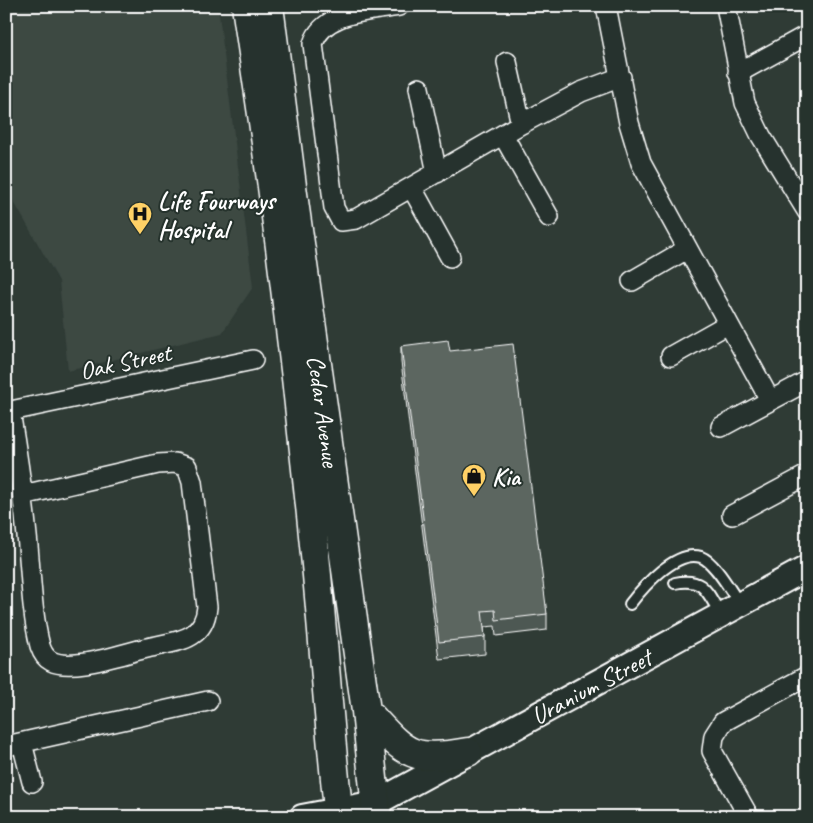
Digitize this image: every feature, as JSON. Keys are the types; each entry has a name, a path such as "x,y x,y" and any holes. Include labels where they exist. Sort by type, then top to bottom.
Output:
{"main road":[{"name":"Cedar Avenue","path":"246,6 266,137 296,381 316,564 339,814"},
{"name":"Cedar Avenue","path":"269,6 293,194 366,711 376,810"},
{"path":"366,711 397,744 415,756 442,757 468,752"}],"street":[{"path":"399,6 333,20 319,30 313,44 312,51 334,208 338,218 346,222 356,219 521,124 581,92 621,77"},
{"path":"606,6 636,150 653,187 770,400"},
{"path":"726,6 738,73 748,110 801,186 807,211"},
{"path":"738,73 807,35"},
{"path":"507,62 521,124"},
{"path":"419,88 437,173"},
{"path":"503,135 549,216"},
{"path":"412,188 450,257"},
{"path":"632,281 687,249"},
{"path":"671,356 728,324"},
{"name":"Oak Street","path":"8,412 253,360"},
{"path":"721,427 807,381"},
{"path":"8,412 23,495 37,628 41,647 48,660 70,665 166,643 192,636 198,632 206,616 207,607 192,482 187,467 175,463 158,464 23,495"},
{"path":"732,515 807,475"},
{"name":"Uranium Street","path":"302,817 376,810 468,752 807,568"},
{"path":"749,817 712,751 714,736 723,722 807,676"},
{"path":"32,782 14,744 208,701"}],"lane":[{"path":"630,604 649,580 686,557 701,557 712,565 731,610"},
{"path":"675,583 690,580 702,585 731,610"}],"shaded area":[{"name":"Life Fourways Hospital","path":"6,6 218,6 253,287 222,333 68,371 59,281 6,188"}],"building":[{"name":"Kia","path":"448,340 450,351 513,344 547,614 496,620 495,610 482,611 485,637 439,642 401,346"}],"place":[{"name":"Life Fourways Hospital","path":"140,235"},
{"name":"Kia","path":"474,497"}]}
